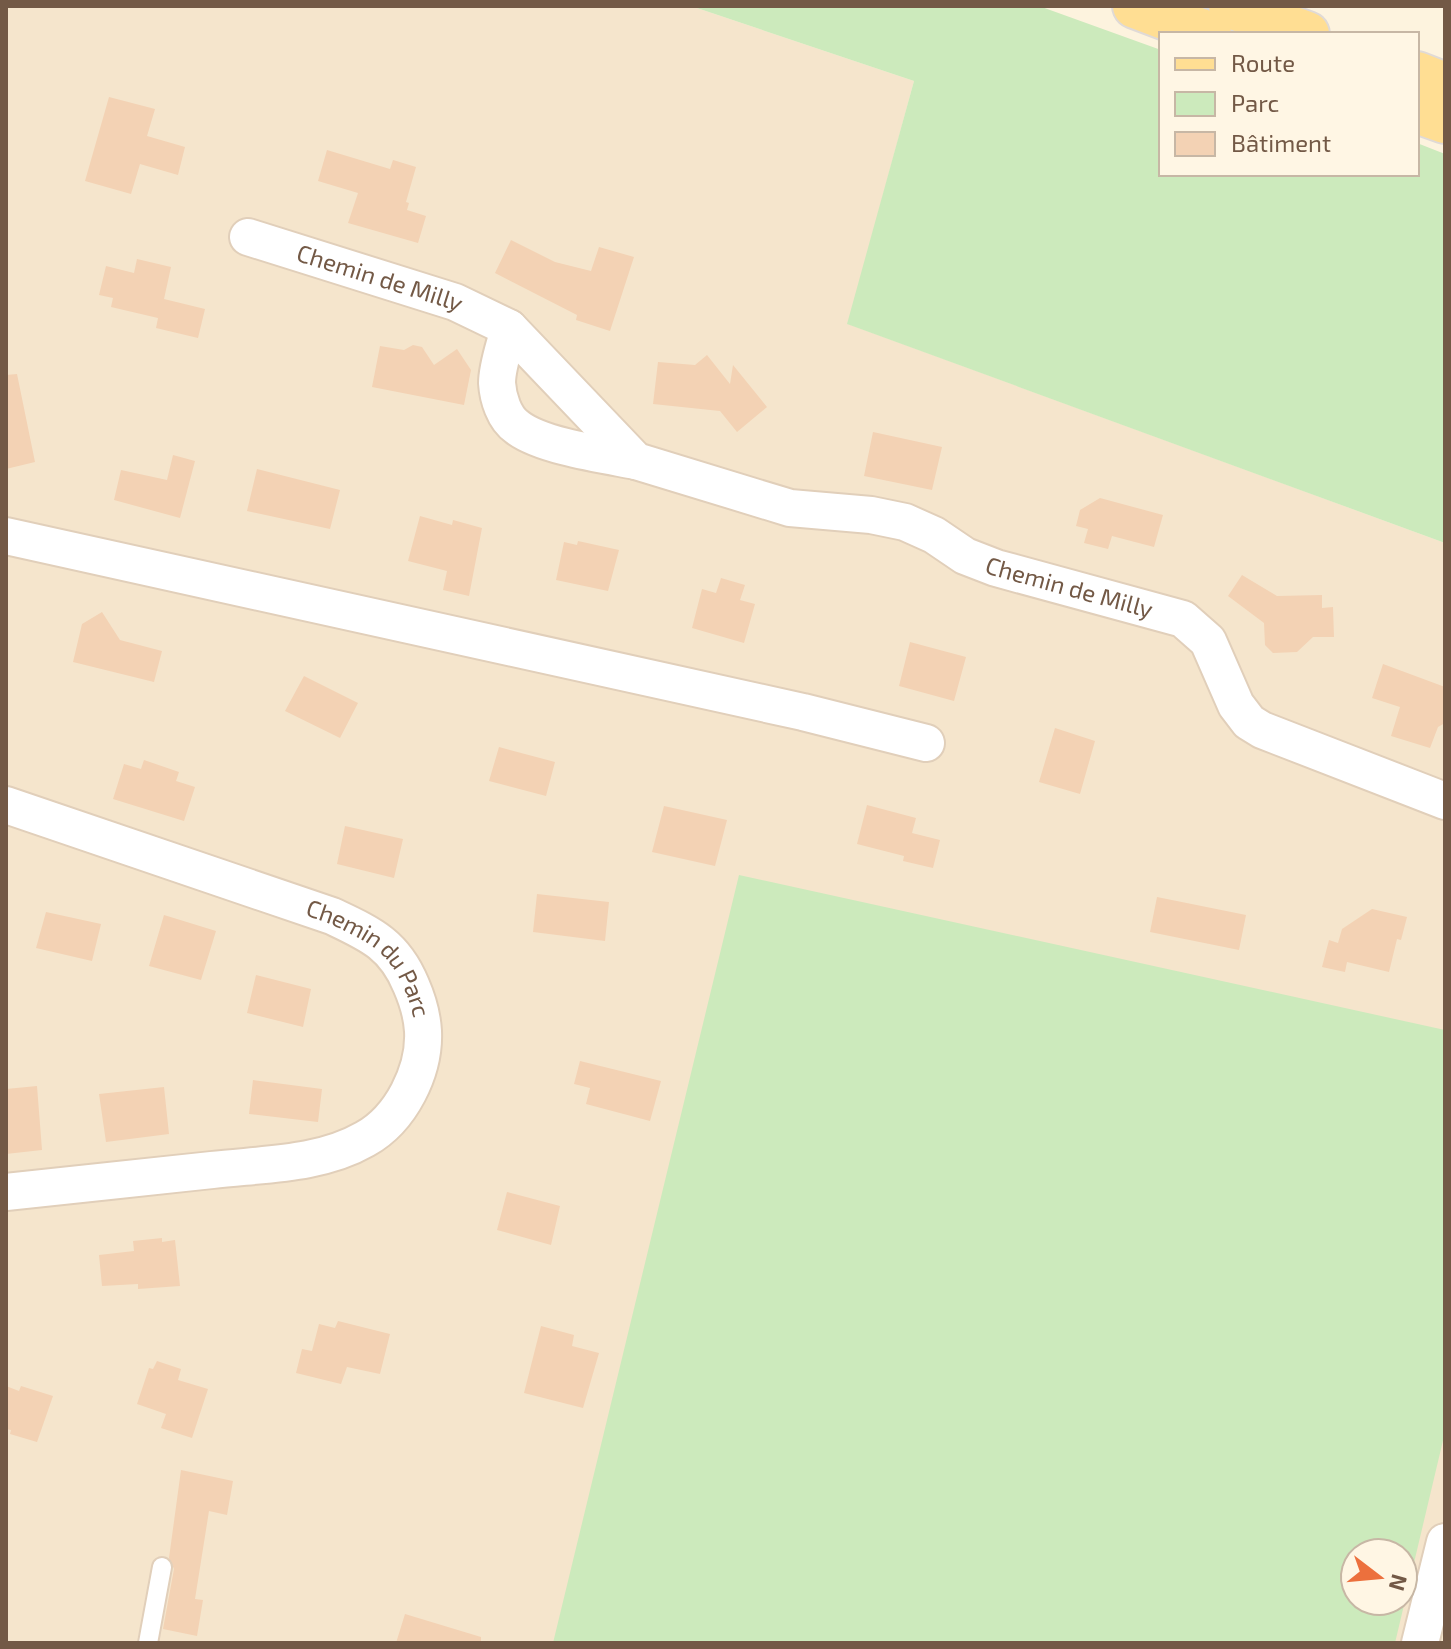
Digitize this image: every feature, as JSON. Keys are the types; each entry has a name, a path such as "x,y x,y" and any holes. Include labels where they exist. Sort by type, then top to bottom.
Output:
{"main road":[{"path":"1135,6 1204,32"},
{"path":"1231,6 1302,32"},
{"path":"1419,75 1445,85"},
{"path":"1419,112 1445,121"}],"street":[{"name":"Chemin de Milly","path":"248,237 455,302 509,328 636,461"},
{"name":"Chemin de Milly","path":"509,328 497,380 500,400 515,427 534,437 636,461 790,508 871,515 905,522 934,535 965,556 996,568 1183,619 1208,641 1236,705 1249,722 1262,730 1445,801"},
{"path":"6,536 774,705 926,743"},
{"name":"Chemin du Parc","path":"6,805 332,916 361,930 387,946 402,964 422,1011 423,1040 420,1067 404,1100 389,1118 367,1139 316,1159 6,1192"},
{"path":"1420,1643 1445,1542"}],"lane":[{"path":"148,1643 162,1567"}],"shaded area":[{"path":"6,6 691,6 914,81 848,324 1445,543 1445,1643 6,1643"}],"green space":[{"path":"691,6 1039,6 1159,49 1159,176 1419,176 1419,144 1445,154 1445,543 847,324 914,81"},
{"path":"739,875 1445,1030 1445,1432 1419,1542 1419,1537 1339,1537 1339,1617 1401,1617 1395,1643 553,1643"}],"building":[{"path":"109,97 155,109 147,136 185,147 178,175 140,164 131,194 85,181"},
{"path":"327,150 390,169 393,160 416,167 406,202 409,203 407,210 426,216 418,243 348,223 358,193 318,181"},
{"path":"511,240 555,262 591,271 599,247 634,257 610,331 576,320 577,315 495,273"},
{"path":"137,259 171,267 164,299 205,309 198,338 156,328 158,318 111,307 113,298 99,295 106,266 134,273"},
{"path":"413,345 422,347 434,365 457,349 471,370 464,405 372,387 380,346 404,350"},
{"path":"707,355 730,384 733,365 767,407 737,432 720,411 653,404 658,362 695,365"},
{"path":"17,374 35,462 6,469 6,375"},
{"path":"873,432 942,447 932,490 864,476"},
{"path":"173,455 195,461 180,518 114,500 121,470 167,480"},
{"path":"257,469 340,490 330,529 247,511"},
{"path":"1100,498 1163,515 1154,547 1112,536 1108,549 1084,543 1088,529 1076,526 1080,510"},
{"path":"420,516 452,525 453,520 482,528 469,596 443,590 447,571 408,561"},
{"path":"578,541 619,550 608,591 556,580 564,542 577,545"},
{"path":"1242,575 1277,596 1322,595 1322,608 1333,607 1334,637 1313,637 1297,652 1273,653 1265,645 1264,623 1228,596"},
{"path":"721,578 745,585 740,600 755,604 744,643 692,628 702,589 716,593"},
{"path":"102,612 120,640 162,651 154,682 73,662 82,624"},
{"path":"910,642 966,657 954,701 899,686"},
{"path":"1383,664 1445,687 1445,723 1438,727 1430,748 1391,736 1400,707 1372,698"},
{"path":"304,676 358,703 340,738 285,711"},
{"path":"1055,728 1095,741 1080,794 1039,782"},
{"path":"499,747 555,762 546,796 489,781"},
{"path":"144,760 179,772 176,781 195,787 184,821 113,799 124,764 141,769"},
{"path":"867,805 916,818 912,833 940,840 933,868 903,861 904,856 857,844"},
{"path":"664,806 727,820 715,866 652,852"},
{"path":"345,826 403,839 394,878 337,864"},
{"path":"537,894 609,902 605,941 533,932"},
{"path":"1157,897 1246,915 1239,950 1150,932"},
{"path":"1372,909 1407,917 1401,940 1397,939 1389,972 1347,962 1345,972 1322,967 1329,940 1338,943 1342,929"},
{"path":"46,912 101,924 92,961 36,948"},
{"path":"164,915 216,931 201,980 149,966"},
{"path":"256,975 311,989 303,1027 247,1013"},
{"path":"580,1061 661,1081 650,1121 586,1104 590,1088 574,1084"},
{"path":"253,1080 322,1089 318,1122 249,1114"},
{"path":"37,1086 42,1150 6,1154 6,1089"},
{"path":"164,1087 169,1134 106,1142 99,1094"},
{"path":"507,1192 560,1206 551,1245 497,1230"},
{"path":"162,1238 162,1242 175,1240 180,1286 138,1289 138,1284 102,1286 99,1255 134,1251 133,1241"},
{"path":"338,1321 390,1334 380,1374 347,1367 341,1384 296,1373 302,1349 312,1351 319,1324 335,1328"},
{"path":"541,1326 574,1335 572,1346 599,1353 583,1408 524,1393"},
{"path":"157,1361 181,1369 178,1380 208,1389 192,1438 161,1428 166,1414 137,1404 149,1368 153,1369"},
{"path":"6,1386 19,1391 21,1386 53,1396 37,1442 10,1434 11,1430 6,1429"},
{"path":"181,1470 233,1481 227,1515 209,1511 195,1599 203,1600 197,1636 163,1629 174,1569 169,1558"},
{"path":"405,1614 481,1637 481,1643 396,1643"}]}
